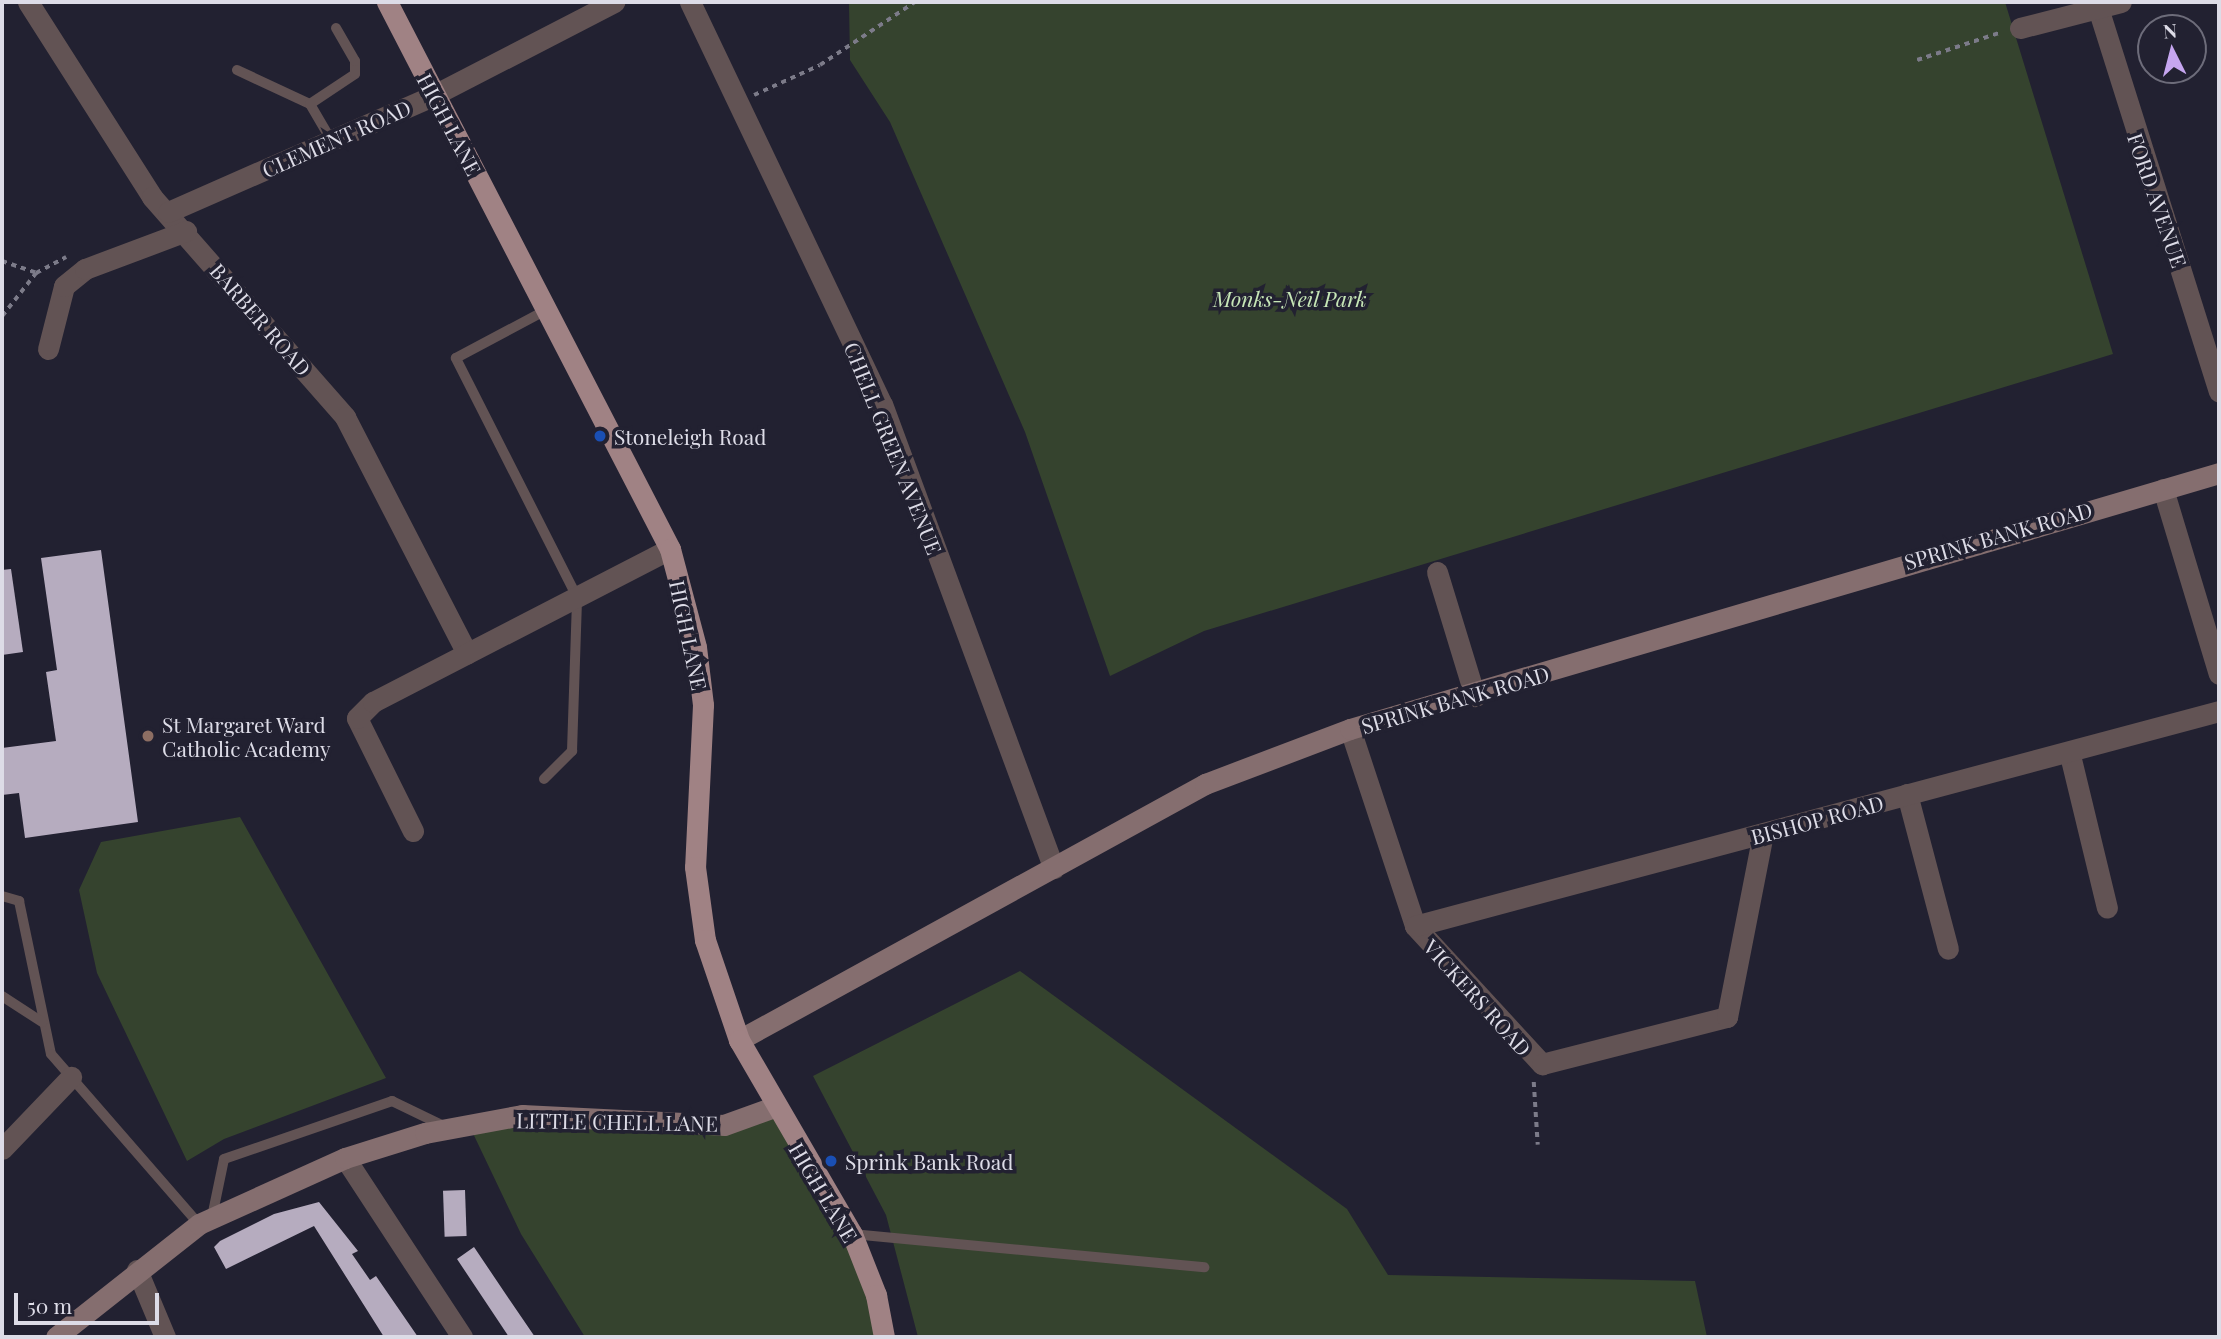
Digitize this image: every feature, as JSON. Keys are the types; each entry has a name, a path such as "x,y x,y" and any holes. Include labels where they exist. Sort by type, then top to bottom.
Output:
{"main road":[{"name":"HIGH LANE","path":"387,2 670,549 696,646 703,705 698,902 739,1040 774,1107 852,1234 876,1295 884,1337"}],"street":[{"name":"BARBER ROAD","path":"28,2 152,197 186,231 345,417 467,653"},
{"name":"CLEMENT ROAD","path":"169,212 434,94 614,2"},
{"name":"CHELL GREEN AVENUE","path":"690,2 881,404 1054,868"},
{"path":"2020,28 2121,2"},
{"name":"FORD AVENUE","path":"2098,8 2219,391"},
{"path":"48,349 64,286 85,269 186,231"},
{"name":"SPRINK BANK ROAD","path":"739,1040 1205,784 1350,729 1475,696 1871,571 2219,473"},
{"path":"2163,489 2219,674"},
{"path":"413,831 357,718 373,702 670,549"},
{"path":"1437,572 1475,696"},
{"name":"BISHOP ROAD","path":"1415,926 1907,794 2070,755 2219,711"},
{"name":"VICKERS ROAD","path":"1350,729 1415,926 1532,1059 1542,1064 1727,1017 1763,833"},
{"path":"2070,755 2107,908"},
{"path":"1907,794 1948,949"},
{"path":"2,1149 71,1077"},
{"name":"LITTLE CHELL LANE","path":"56,1337 137,1270 205,1221 345,1158 450,1128 522,1115 724,1125 774,1107"},
{"path":"345,1158 462,1337"},
{"path":"137,1270 165,1337"}],"lane":[{"path":"310,104 355,74 355,61 336,28"},
{"path":"237,70 310,104 331,140"},
{"path":"544,779 572,751 577,597 456,363 465,350 548,309"},
{"path":"2,896 19,901 42,1022 51,1054 205,1221"},
{"path":"2,996 42,1022"},
{"path":"205,1221 224,1159 392,1101 450,1128"},
{"path":"852,1234 1204,1266"}],"path":[{"path":"739,102 820,65 915,2"},
{"path":"1917,60 2020,28"},
{"path":"2,261 36,273"},
{"path":"1532,1059 1538,1145"}],"green space":[{"name":"Monks-Neil Park","path":"849,2 2005,2 2113,354 1204,631 1110,676 1025,432 890,122 850,60"},
{"path":"240,817 386,1078 224,1139 187,1161 97,973 79,890 101,842"},
{"path":"1020,971 1347,1209 1388,1275 1695,1281 1707,1337 918,1337 886,1215 813,1076"},
{"path":"774,1107 852,1234 884,1337 585,1337 521,1234 469,1125 692,1124"}],"building":[{"path":"101,550 138,822 25,838 19,793 2,795 2,748 56,741 46,672 57,670 41,558"},
{"path":"11,569 23,652 2,655 2,570"},
{"path":"465,1190 467,1236 445,1237 443,1191"},
{"path":"319,1202 358,1251 352,1254 370,1280 376,1276 418,1337 384,1337 314,1226 226,1269 214,1247 220,1241 274,1214"},
{"path":"474,1247 535,1337 509,1337 457,1259"}],"place":[{"name":"Stoneleigh Road","path":"600,436"},
{"name":"St Margaret Ward Catholic Academy","path":"148,736"},
{"name":"Sprink Bank Road","path":"831,1161"}]}
